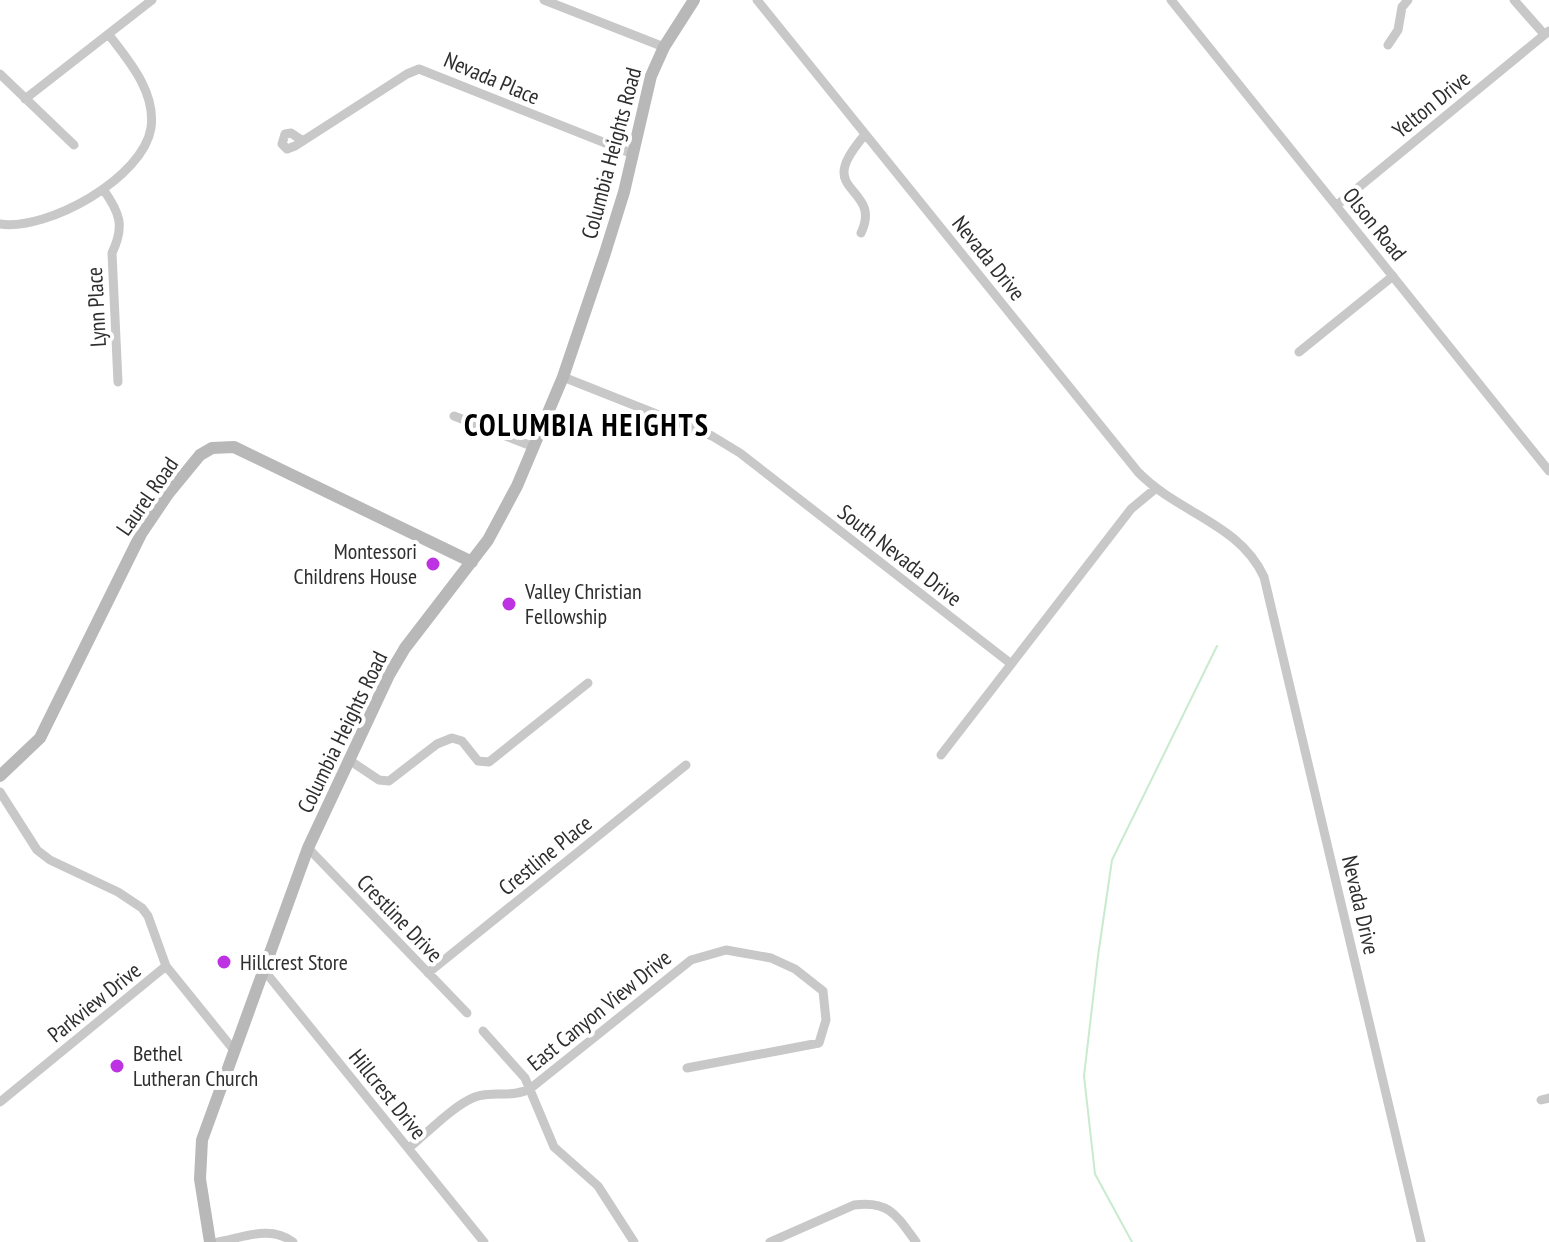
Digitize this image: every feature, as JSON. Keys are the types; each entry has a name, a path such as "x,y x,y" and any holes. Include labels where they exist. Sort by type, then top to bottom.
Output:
{"street":[{"path":"25,99 152,0"},
{"path":"544,0 664,47"},
{"name":"Columbia Heights Road","path":"210,1242 200,1179 202,1140 308,848 405,648 499,522 534,447 563,377 605,253 648,87 664,47 694,0"},
{"name":"Nevada Drive","path":"757,0 1138,472 1155,489 1245,546 1264,577 1421,1242"},
{"name":"Olson Road","path":"1171,0 1549,471"},
{"path":"1388,45 1398,30 1402,7 1408,0"},
{"path":"1514,0 1547,33"},
{"name":"Yelton Drive","path":"1337,205 1547,33"},
{"path":"0,224 16,227 75,206 103,189 141,155 151,127 146,89 128,58 109,35"},
{"name":"Nevada Place","path":"303,141 419,69 633,154"},
{"path":"0,74 74,145"},
{"path":"861,233 867,220 865,208 844,178 844,166 865,134"},
{"name":"Lynn Place","path":"103,189 115,205 120,221 120,236 112,253 118,382"},
{"path":"1299,352 1393,276"},
{"name":"South Nevada Drive","path":"563,377 712,436 740,453 1010,663"},
{"path":"454,416 534,447"},
{"name":"Laurel Road","path":"0,776 40,738 141,534 181,477 200,455 212,448 234,447 472,562"},
{"path":"941,755 1131,509 1155,489"},
{"path":"349,760 379,780 389,781 437,744 452,738 462,741 478,761 489,762 588,683"},
{"name":"Crestline Place","path":"428,973 686,765"},
{"path":"0,792 37,850 50,860 118,892 142,908 148,916 166,966"},
{"name":"Crestline Drive","path":"308,848 467,1013"},
{"name":"East Canyon View Drive","path":"409,1148 472,1098 509,1096 531,1088 691,960 726,950 771,958 795,969 823,991 826,1020 819,1043 687,1068"},
{"name":"Parkview Drive","path":"0,1102 166,966 233,1049"},
{"name":"Hillcrest Drive","path":"263,969 484,1242"},
{"path":"483,1031 519,1070 531,1088 554,1147 598,1186 634,1242"},
{"path":"770,1242 854,1205 875,1203 888,1208 916,1242"},
{"path":"218,1242 273,1232 283,1234 293,1242"}],"waterway":[{"path":"1132,1242 1095,1174 1084,1076 1098,956 1112,860 1217,646"}],"place":[{"name":"Montessori Childrens House","path":"433,564"},
{"name":"Valley Christian Fellowship","path":"509,604"},
{"name":"Hillcrest Store","path":"224,962"},
{"name":"Bethel Lutheran Church","path":"117,1066"}],"district":[{"name":"COLUMBIA HEIGHTS","path":"587,424"}]}
